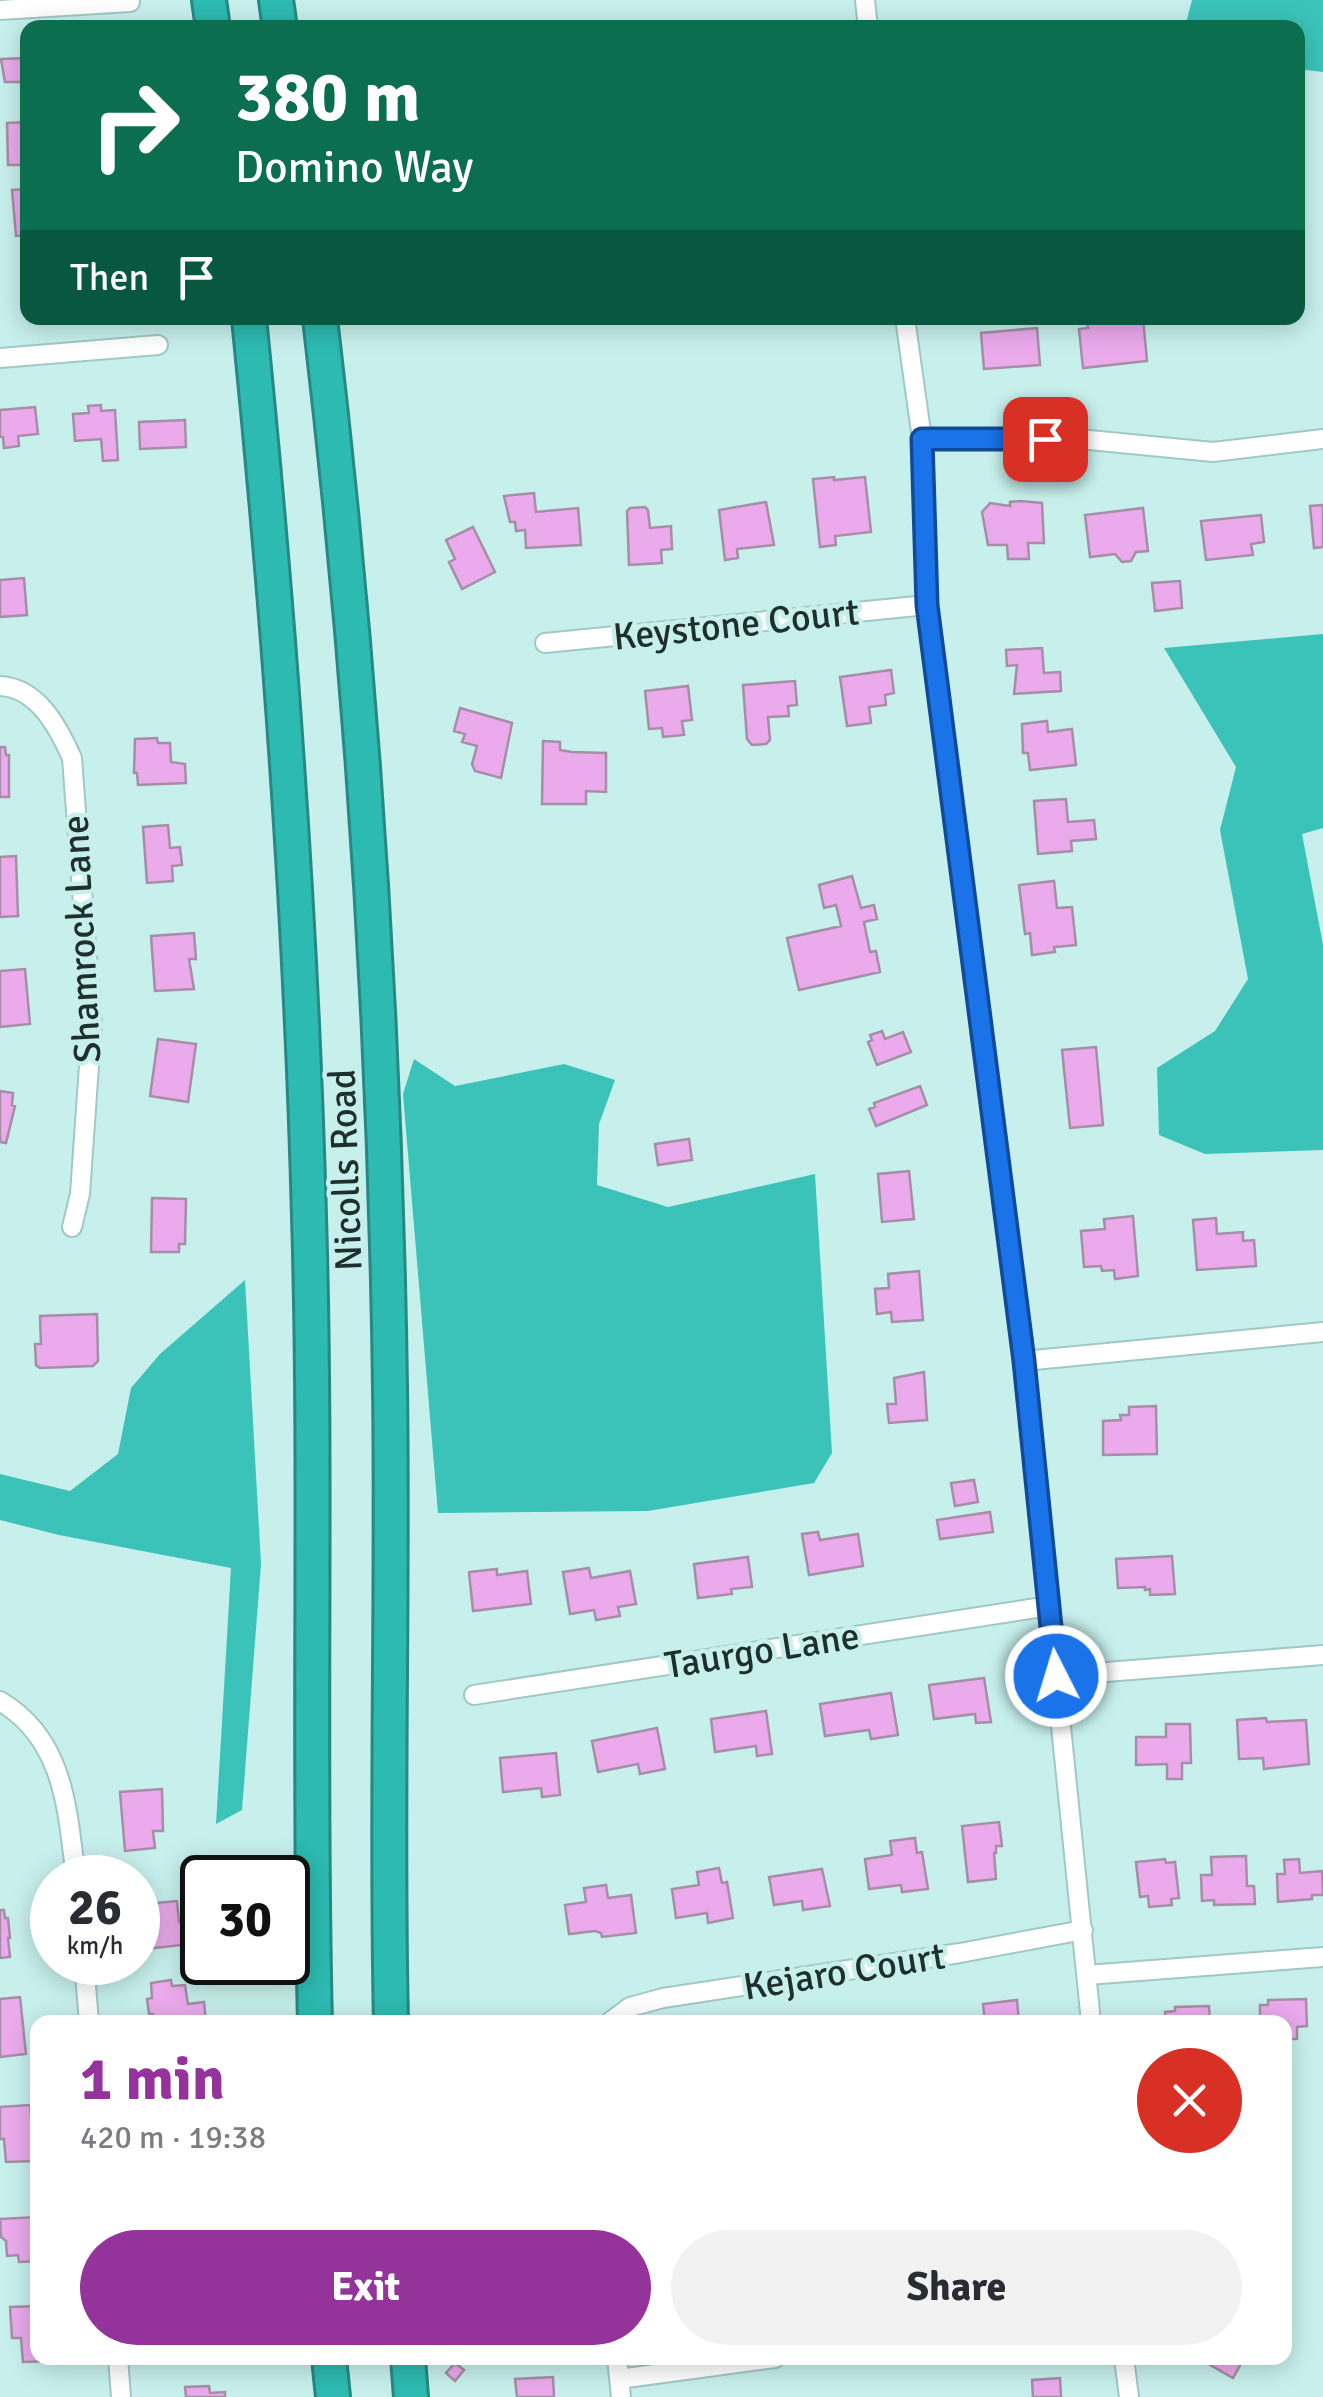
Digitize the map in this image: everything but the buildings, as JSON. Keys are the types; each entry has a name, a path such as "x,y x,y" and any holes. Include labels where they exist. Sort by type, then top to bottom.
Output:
{"highway":[{"name":"Nicolls Road","path":"250,325 286,740 304,1060 313,1397 314,2015"},
{"name":"Nicolls Road","path":"321,325 356,667 382,1062 390,1406 392,2015"},
{"path":"330,2365 333,2397"},
{"path":"409,2365 411,2397"}],"street":[{"path":"0,10 130,2"},
{"path":"906,325 922,439 927,605 1024,1361 1090,2015"},
{"path":"0,358 158,345"},
{"path":"922,439 1079,439 1213,452 1323,440"},
{"name":"Keystone Court","path":"545,643 927,605"},
{"name":"Shamrock Lane","path":"0,686 12,686 36,702 61,733 72,758 92,1023 80,1194 72,1227"},
{"path":"1024,1361 1323,1332"},
{"name":"Taurgo Lane","path":"474,1695 1049,1606"},
{"path":"1056,1676 1323,1655"},
{"path":"0,1701 19,1713 44,1740 63,1798 72,1855"},
{"name":"Kejaro Court","path":"619,2015 630,2007 664,1998 1083,1930"},
{"path":"1087,1975 1323,1957"},
{"path":"86,1985 88,2015"},
{"path":"119,2365 121,2397"},
{"path":"620,2388 739,2365"},
{"path":"1125,2365 1129,2397"}],"shaded area":[{"path":"1192,0 1323,0 1323,72 1305,70 1305,20 1187,20"},
{"path":"1323,634 1323,828 1302,834 1323,945 1323,1150 1205,1154 1159,1135 1157,1068 1215,1031 1248,979 1220,830 1236,767 1164,648"},
{"path":"414,1059 455,1086 564,1064 615,1080 599,1124 597,1185 668,1207 815,1174 832,1453 814,1483 648,1511 438,1513 403,1094"},
{"path":"245,1280 261,1564 242,1810 216,1824 231,1568 0,1520 0,1474 70,1491 118,1454 131,1388 160,1354"}],"route":[{"path":"1045,439 922,439 927,605 1024,1361 1056,1676"}]}
